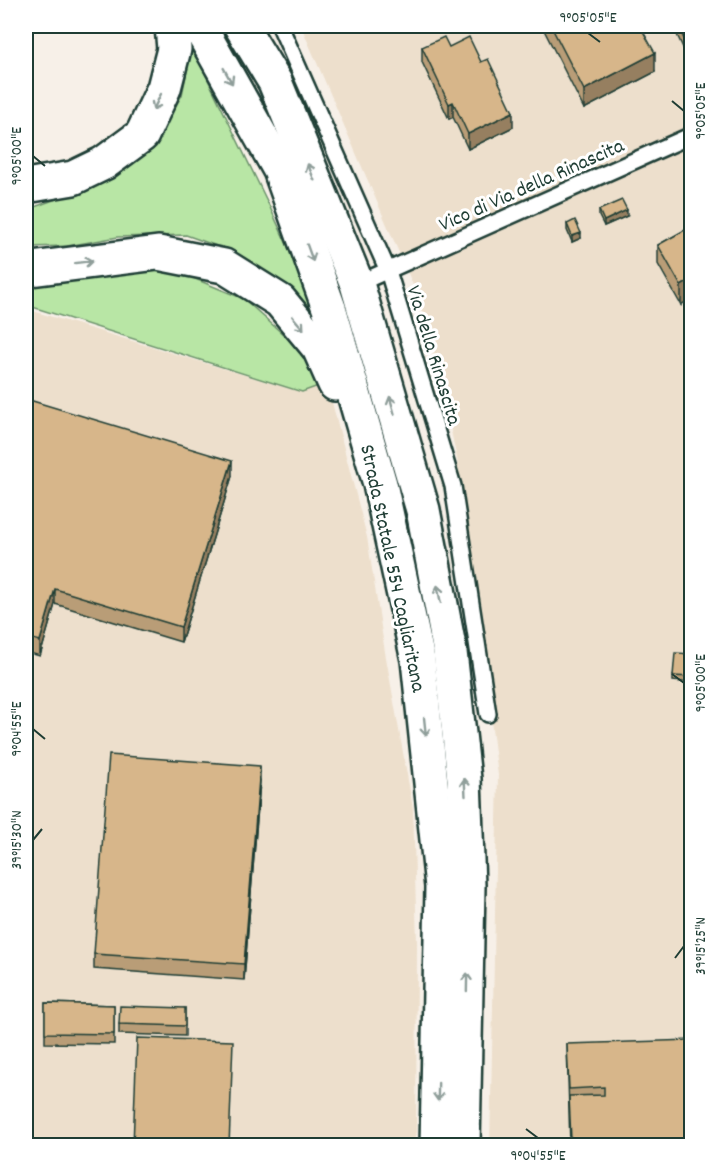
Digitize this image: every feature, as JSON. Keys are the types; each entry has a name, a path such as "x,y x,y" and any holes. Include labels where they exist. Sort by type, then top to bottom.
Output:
{"highway":[{"path":"26,186 73,178 104,163 142,135 164,88 174,49 172,26"},
{"name":"Strada Statale 554 Cagliaritana","path":"199,26 280,170 330,311 380,484 418,660 442,888 437,1146"},
{"name":"Strada Statale 554 Cagliaritana","path":"241,26 275,82 357,284 423,510 450,652 464,779 468,886 463,1146"},
{"path":"250,26 275,82"},
{"path":"26,268 158,253 224,266 280,301 319,348 380,484"}],"lane":[{"name":"Via della Rinascita","path":"280,26 388,271 453,486 488,714"},
{"name":"Vico di Via della Rinascita","path":"357,284 692,135"}],"shaded area":[{"path":"301,26 691,26 691,1145 490,1145 498,775 457,459 432,342 413,285"},
{"path":"26,309 301,392 327,383 367,537 413,808 417,943 416,1145 26,1145"}],"green space":[{"path":"192,47 314,304 304,309 231,251 186,235 118,237 67,246 26,247 26,210 106,181 149,152 182,95"},
{"path":"150,268 188,276 244,299 295,345 321,385 302,392 26,305 26,279"}],"building":[{"path":"551,26 640,26 655,53 584,90"},
{"path":"678,26 692,26 692,52 690,52"},
{"path":"444,37 449,47 469,37 481,62 488,59 513,112 468,134 453,102 449,104 422,47"},
{"path":"622,200 627,210 604,221 599,210"},
{"path":"575,220 581,233 572,236 567,224"},
{"path":"692,226 692,279 681,286 658,245"},
{"path":"692,353 692,371 688,354"},
{"path":"26,399 232,461 181,627 55,589 40,641 26,637"},
{"path":"692,479 692,508 689,508 685,480"},
{"path":"675,653 692,654 692,677 673,676"},
{"path":"109,755 260,766 244,964 94,954"},
{"path":"45,1003 114,1005 114,1034 45,1033"},
{"path":"120,1006 185,1008 185,1026 119,1024"},
{"path":"137,1038 233,1041 229,1146 133,1146"},
{"path":"692,1040 692,1146 606,1146 605,1139 571,1140 569,1096 604,1095 604,1087 569,1089 567,1044"}]}
